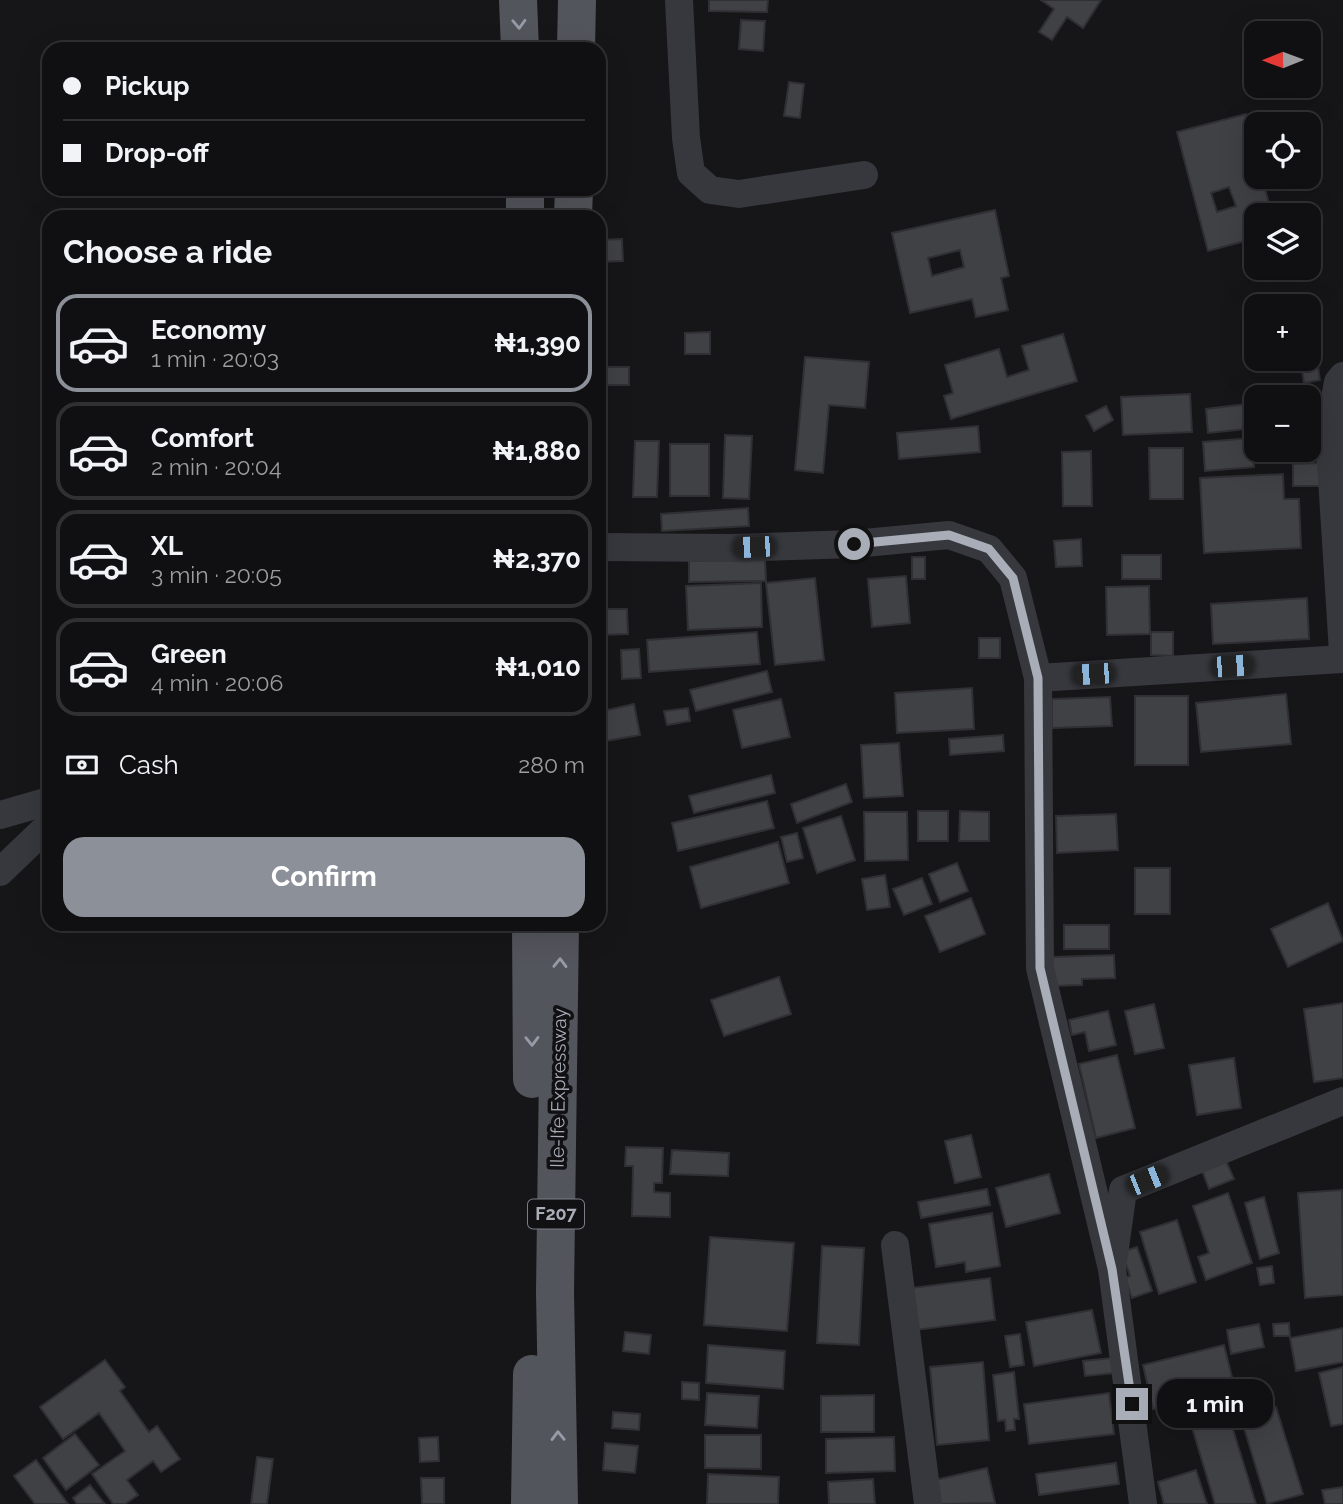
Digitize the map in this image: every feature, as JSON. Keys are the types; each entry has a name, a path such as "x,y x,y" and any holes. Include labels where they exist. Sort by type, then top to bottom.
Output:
{"main road":[{"path":"519,0 520,42"},
{"path":"576,42 577,0"},
{"name":"Ile-Ife Expressway","path":"530,1504 534,1265 531,931"},
{"name":"Ile-Ife Expressway","path":"559,1504 555,1292 560,931"}],"street":[{"path":"679,0 686,138 691,173 710,190 739,194 864,175"},
{"path":"1343,376 1338,382 1329,431 1343,652"},
{"path":"606,547 730,548 854,544 949,535 989,549 1013,578 1038,678 1040,968 1112,1269 1143,1504"},
{"path":"1038,678 1343,659"},
{"path":"0,815 42,803"},
{"path":"0,872 42,832"},
{"path":"1112,1269 1123,1190 1343,1101"},
{"path":"895,1245 928,1504"}],"building":[{"path":"709,0 768,0 767,12 709,11"},
{"path":"1041,0 1101,0 1083,28 1067,17 1052,40 1039,32 1054,9"},
{"path":"741,20 765,21 763,51 739,49"},
{"path":"789,82 804,84 800,118 784,116"},
{"path":"1244,115 1244,189 1265,189 1269,203 1244,203 1244,241 1208,251 1177,132","holes":["1229,187 1236,206 1217,212 1211,193"]},
{"path":"995,210 1009,276 1001,278 1008,310 976,317 972,299 910,313 892,233","holes":["960,250 964,267 932,276 928,258"]},
{"path":"622,239 623,261 606,262 606,240"},
{"path":"710,332 710,354 685,354 685,333"},
{"path":"1063,334 1077,381 951,419 944,396 953,393 945,365 999,349 1007,377 1029,370 1022,346"},
{"path":"805,357 869,362 865,408 829,405 823,473 795,470"},
{"path":"607,367 629,367 629,385 607,385"},
{"path":"1302,371 1319,371 1320,380 1304,383"},
{"path":"1190,394 1192,432 1123,435 1121,397"},
{"path":"1244,404 1244,429 1208,433 1206,409"},
{"path":"1106,406 1113,420 1094,431 1086,416"},
{"path":"978,426 980,452 899,459 897,433"},
{"path":"725,435 752,436 749,499 723,498"},
{"path":"1244,439 1244,462 1254,462 1254,467 1205,471 1203,442"},
{"path":"635,441 659,441 657,497 633,497"},
{"path":"670,444 709,444 709,496 670,496"},
{"path":"1149,448 1183,448 1183,499 1150,499"},
{"path":"1091,451 1092,506 1063,506 1062,452"},
{"path":"1320,463 1320,486 1293,486 1293,464"},
{"path":"1283,474 1284,499 1299,499 1301,548 1204,553 1200,478"},
{"path":"748,508 749,526 662,531 661,514"},
{"path":"1081,539 1082,566 1056,567 1054,541"},
{"path":"1122,555 1161,555 1161,579 1122,579"},
{"path":"912,557 925,557 925,579 912,579"},
{"path":"765,560 766,581 689,582 689,561"},
{"path":"906,576 910,623 872,627 868,579"},
{"path":"815,578 824,660 775,665 766,583"},
{"path":"761,583 762,627 688,630 686,586"},
{"path":"1149,586 1150,634 1107,635 1106,587"},
{"path":"1307,598 1309,639 1213,644 1211,604"},
{"path":"606,609 627,609 628,634 606,635"},
{"path":"757,632 760,664 649,672 647,640"},
{"path":"1151,632 1173,632 1173,656 1151,655"},
{"path":"979,638 1000,638 1000,658 979,658"},
{"path":"639,649 641,678 622,679 621,650"},
{"path":"767,671 772,692 696,711 690,690"},
{"path":"972,688 974,729 897,733 895,693"},
{"path":"1286,694 1291,744 1201,752 1196,703"},
{"path":"1135,696 1188,696 1188,765 1135,765"},
{"path":"1110,697 1112,726 1052,728 1052,699"},
{"path":"781,699 790,737 742,748 733,710"},
{"path":"634,704 640,735 606,741 606,710"},
{"path":"688,708 690,721 667,725 664,711"},
{"path":"1003,735 1004,751 950,755 949,739"},
{"path":"899,743 903,796 864,798 861,745"},
{"path":"771,775 775,793 694,813 689,796"},
{"path":"846,784 852,802 797,823 791,804"},
{"path":"767,801 774,828 678,851 672,823"},
{"path":"918,811 948,811 948,841 918,841"},
{"path":"960,811 989,812 989,841 959,841"},
{"path":"864,812 907,812 908,860 865,861"},
{"path":"1116,814 1118,850 1057,853 1056,816"},
{"path":"841,816 855,860 817,873 803,828"},
{"path":"797,833 803,858 787,862 781,837"},
{"path":"778,842 789,883 701,908 690,867"},
{"path":"957,863 968,891 940,902 929,874"},
{"path":"1135,868 1170,868 1170,914 1135,914"},
{"path":"885,875 890,907 867,910 862,879"},
{"path":"922,878 932,904 904,915 893,889"},
{"path":"971,898 985,934 940,952 925,916"},
{"path":"1328,903 1343,941 1288,967 1271,929"},
{"path":"1064,925 1109,925 1109,949 1064,949"},
{"path":"1114,955 1115,978 1082,979 1082,985 1053,986 1052,957"},
{"path":"779,977 791,1014 724,1036 711,1000"},
{"path":"1343,1003 1343,1078 1314,1082 1304,1009"},
{"path":"1154,1004 1164,1048 1135,1054 1125,1011"},
{"path":"1108,1011 1116,1045 1089,1051 1085,1032 1072,1035 1069,1020"},
{"path":"1117,1055 1135,1128 1096,1138 1079,1064"},
{"path":"1234,1058 1241,1108 1197,1115 1189,1065"},
{"path":"971,1135 981,1177 955,1183 945,1141"},
{"path":"626,1147 663,1148 662,1183 654,1183 654,1192 670,1193 670,1217 632,1216 633,1166 625,1166"},
{"path":"672,1150 729,1153 728,1176 670,1174"},
{"path":"1226,1161 1234,1179 1209,1189 1202,1170"},
{"path":"1049,1174 1060,1213 1006,1227 996,1188"},
{"path":"987,1189 990,1205 921,1218 918,1202"},
{"path":"1342,1190 1343,1295 1305,1298 1298,1193"},
{"path":"1228,1193 1252,1263 1206,1280 1198,1257 1209,1253 1193,1206"},
{"path":"1264,1197 1279,1253 1260,1259 1245,1203"},
{"path":"992,1213 1000,1266 966,1272 965,1262 936,1267 929,1224"},
{"path":"1177,1220 1196,1282 1159,1294 1140,1232"},
{"path":"710,1237 794,1243 787,1331 704,1325"},
{"path":"822,1246 864,1248 859,1345 817,1343"},
{"path":"1137,1247 1152,1291 1132,1298 1125,1278 1130,1276 1122,1252"},
{"path":"1272,1266 1274,1283 1260,1285 1257,1268"},
{"path":"990,1278 995,1320 916,1330 911,1288"},
{"path":"1092,1310 1101,1353 1034,1366 1026,1322"},
{"path":"1289,1323 1290,1336 1274,1336 1273,1324"},
{"path":"1259,1324 1264,1347 1231,1354 1227,1330"},
{"path":"1343,1328 1343,1362 1296,1371 1290,1338"},
{"path":"625,1332 651,1335 649,1354 623,1351"},
{"path":"1020,1334 1024,1365 1010,1367 1005,1336"},
{"path":"708,1345 785,1351 783,1389 706,1383"},
{"path":"1224,1345 1235,1389 1153,1409 1143,1365"},
{"path":"1112,1358 1114,1373 1085,1376 1083,1361"},
{"path":"105,1360 125,1387 120,1391 149,1432 157,1426 180,1459 161,1472 153,1461 127,1480 138,1495 125,1504 113,1504 92,1474 125,1451 99,1413 63,1439 40,1407"},
{"path":"983,1362 989,1440 937,1445 930,1367"},
{"path":"1343,1367 1343,1424 1331,1426 1319,1373"},
{"path":"1014,1372 1019,1419 1014,1419 1015,1430 1006,1431 1005,1420 998,1421 993,1375"},
{"path":"682,1382 699,1383 699,1400 682,1399"},
{"path":"707,1393 759,1396 757,1428 705,1425"},
{"path":"1109,1393 1114,1434 1029,1444 1024,1404"},
{"path":"874,1395 874,1432 821,1432 821,1396"},
{"path":"1276,1407 1303,1494 1267,1504 1241,1418"},
{"path":"613,1412 640,1414 639,1430 612,1428"},
{"path":"1228,1413 1256,1504 1215,1504 1191,1424"},
{"path":"75,1434 99,1465 66,1490 43,1458"},
{"path":"705,1435 761,1435 761,1469 705,1468"},
{"path":"438,1437 439,1461 420,1462 419,1438"},
{"path":"894,1437 895,1471 826,1473 826,1439"},
{"path":"605,1443 638,1446 635,1473 603,1470"},
{"path":"257,1457 273,1459 267,1504 251,1504"},
{"path":"36,1460 68,1504 35,1504 14,1476"},
{"path":"1116,1463 1119,1484 1039,1495 1036,1474"},
{"path":"987,1468 995,1503 941,1504 935,1480"},
{"path":"1196,1470 1207,1504 1164,1504 1158,1482"},
{"path":"708,1474 779,1477 778,1504 707,1504"},
{"path":"421,1478 444,1478 444,1504 422,1504"},
{"path":"873,1479 875,1504 829,1504 828,1482"},
{"path":"90,1485 105,1504 77,1504 73,1498"},
{"path":"1343,1487 1343,1504 1325,1504 1322,1490"}],"route":[{"path":"854,544 949,535 989,549 1013,578 1038,678 1040,968 1112,1269 1132,1404"}]}
